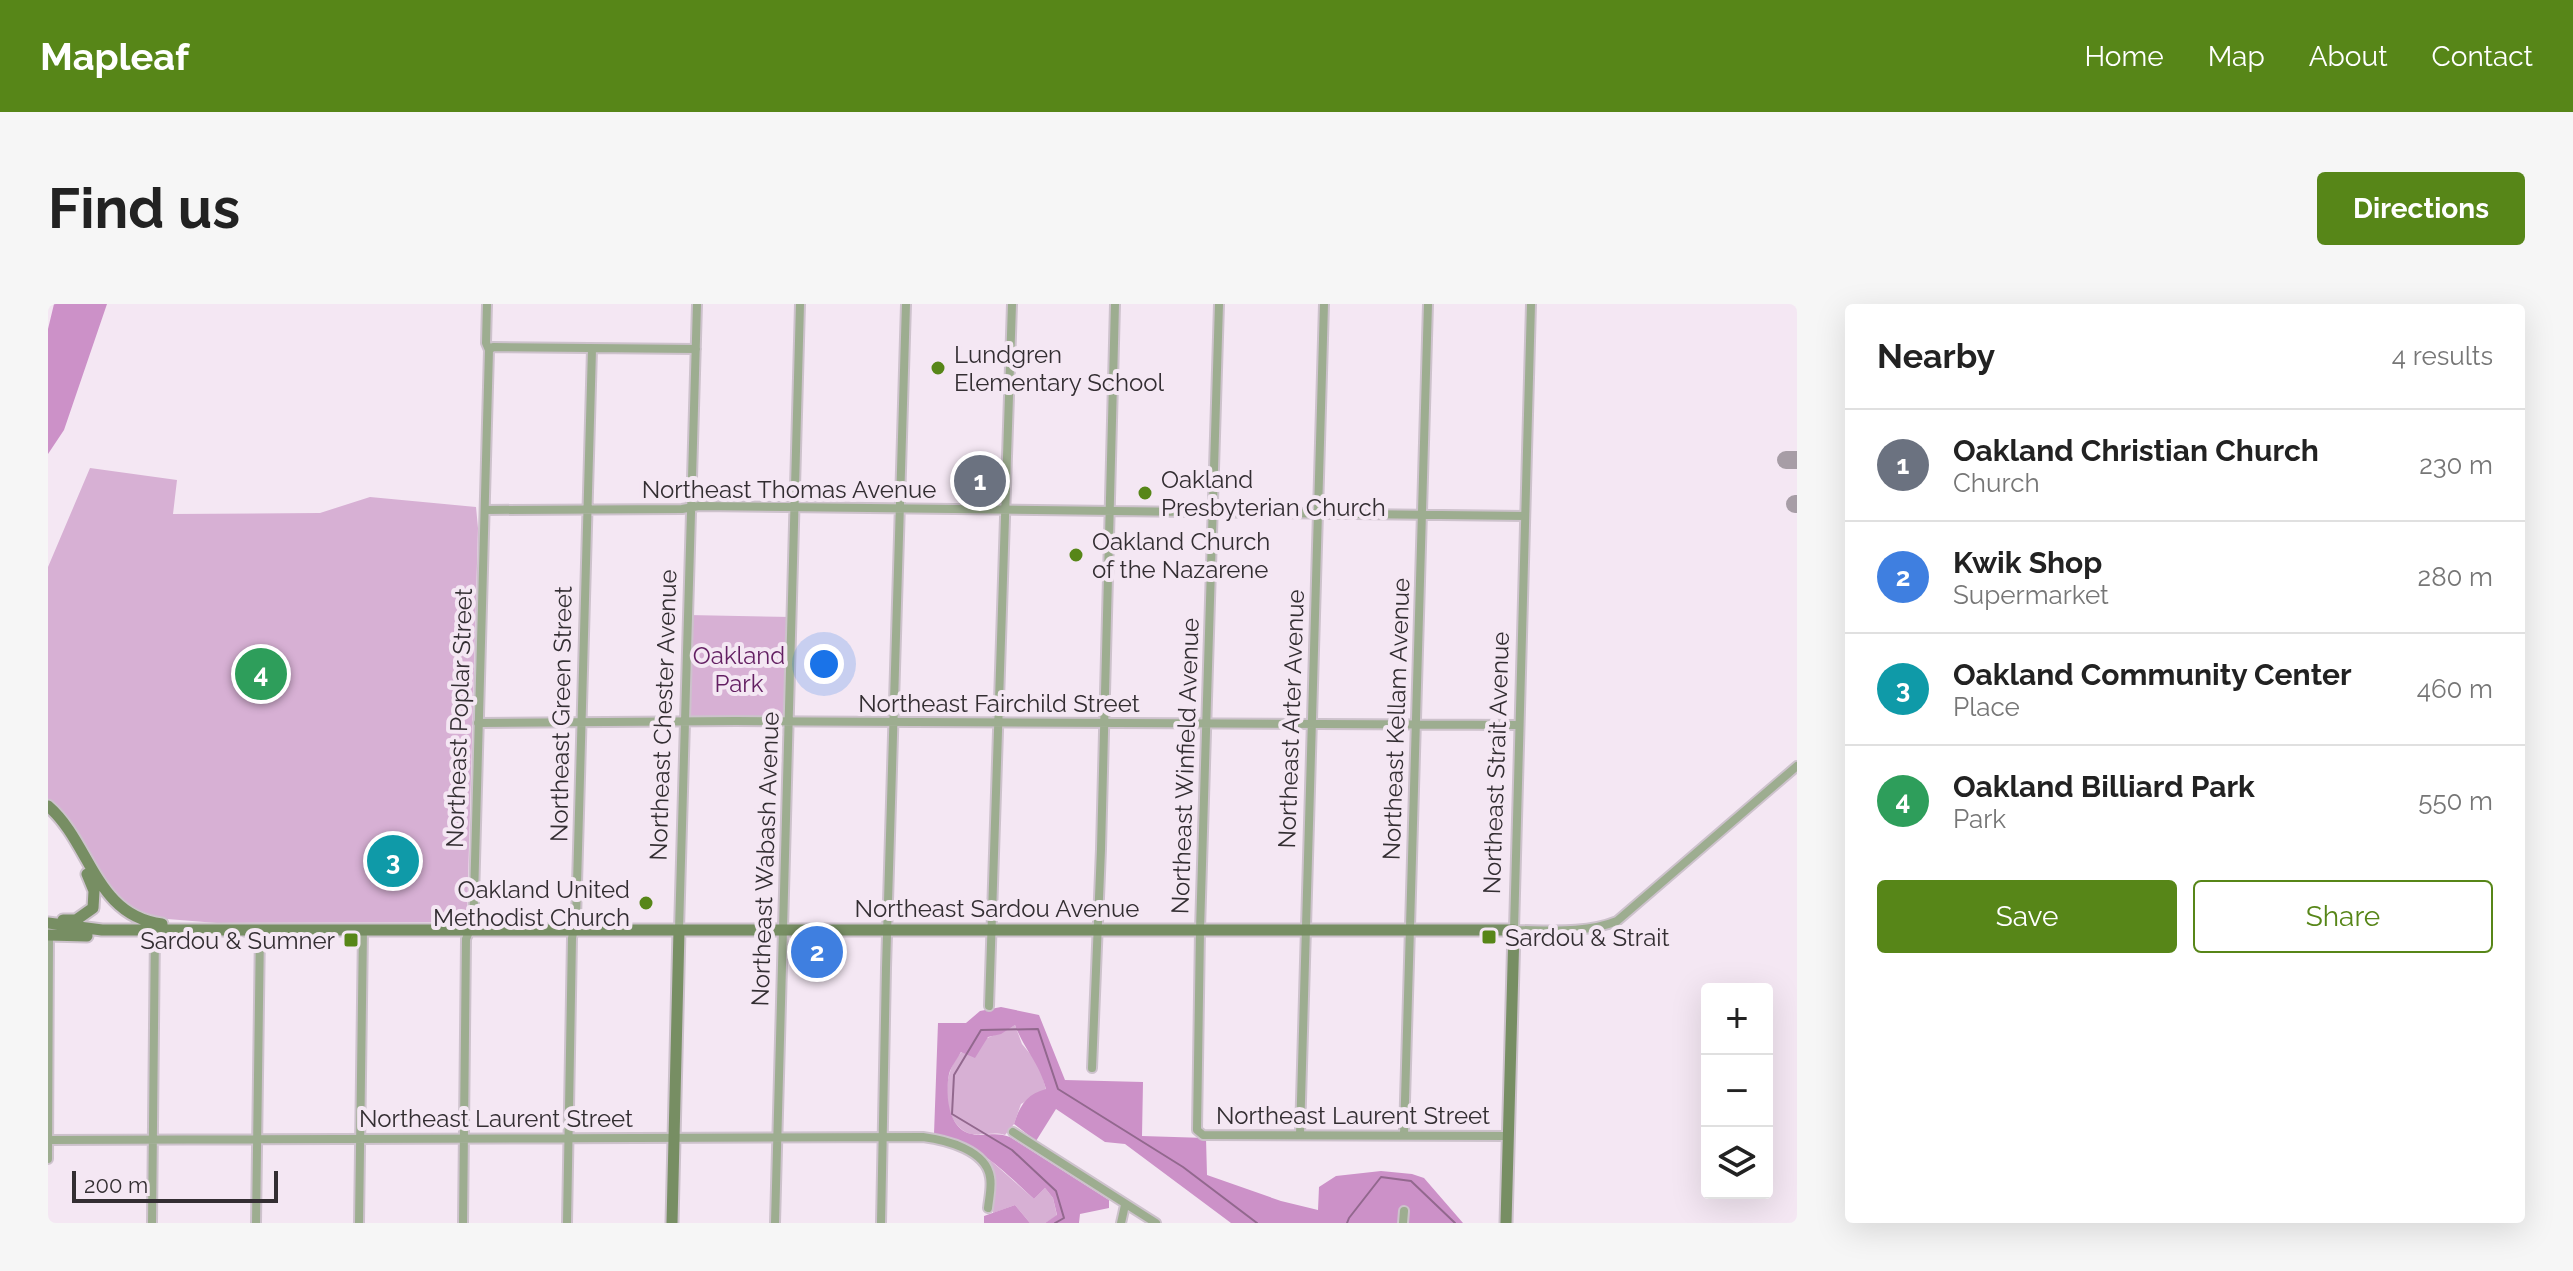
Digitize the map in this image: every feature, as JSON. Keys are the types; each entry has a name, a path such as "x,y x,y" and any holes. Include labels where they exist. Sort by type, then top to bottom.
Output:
{"main road":[{"path":"48,806 63,822 108,897 124,910 155,926"},
{"path":"48,813 60,826 88,875 95,899 89,913 48,928"},
{"name":"Northeast Sardou Avenue","path":"155,926 469,930 1514,930"},
{"path":"48,928 101,936 155,926"},
{"name":"Northeast Chester Avenue","path":"672,1223 679,930"},
{"name":"Northeast Strait Avenue","path":"1506,1223 1514,930"}],"street":[{"name":"Northeast Chester Avenue","path":"679,930 697,304"},
{"name":"Northeast Wabash Avenue","path":"775,1223 800,304"},
{"path":"881,1223 906,304"},
{"path":"989,1006 1012,304"},
{"path":"1092,1068 1115,304"},
{"name":"Northeast Winfield Avenue","path":"1198,1133 1200,930 1219,304"},
{"name":"Northeast Arter Avenue","path":"1300,1135 1324,304"},
{"name":"Northeast Kellam Avenue","path":"1404,1135 1428,304"},
{"name":"Northeast Strait Avenue","path":"1514,930 1531,304"},
{"name":"Northeast Poplar Street","path":"463,1223 466,939 473,922 489,350 486,343 487,307"},
{"path":"489,350 493,347 696,349"},
{"name":"Northeast Green Street","path":"567,1223 592,349"},
{"name":"Northeast Thomas Avenue","path":"485,510 794,507 1525,516"},
{"name":"Northeast Fairchild Street","path":"478,723 1519,725"},
{"name":"Northeast Sardou Avenue","path":"1514,930 1598,928 1617,921 1797,766"},
{"path":"152,1223 155,926"},
{"path":"48,928 48,1159"},
{"path":"256,1223 260,929"},
{"path":"359,1223 363,929"},
{"path":"1013,1132 1156,1223"},
{"name":"Northeast Laurent Street","path":"1198,1133 1508,1136"},
{"name":"Northeast Laurent Street","path":"48,1140 882,1136 945,1140 979,1158 988,1168 991,1180 988,1208"},
{"path":"1121,1223 1125,1205"},
{"path":"1403,1223 1404,1211"}],"green space":[{"path":"90,468 177,480 173,514 320,513 370,497 476,507 478,528 467,917 463,922 217,923 155,918 117,899 101,878 72,826 48,802 48,567"},
{"name":"Oakland Park","path":"688,615 792,617 789,722 685,721"},
{"path":"1015,1025 1022,1044 1040,1066 1046,1090 1021,1104 1014,1124 1005,1135 968,1133 952,1118 948,1106 951,1069 964,1050"},
{"path":"989,1159 1034,1199 1045,1188 1053,1198 1057,1216 1045,1223 1030,1223 1015,1205 993,1213 994,1173"}],"shaded area":[{"path":"54,304 107,304 64,430 48,454 48,329"},
{"path":"1001,1007 1039,1015 1065,1080 1143,1082 1142,1136 1206,1138 1207,1175 1281,1201 1318,1210 1319,1187 1336,1176 1381,1171 1412,1174 1424,1178 1463,1223 1231,1223 1125,1144 1105,1142 1056,1109 1036,1141 1014,1124 1025,1101 1046,1089 1040,1071 1015,1025 1001,1034 988,1037 975,1058 961,1052 949,1074 948,1101 953,1119 964,1131 1010,1137 1109,1200 1109,1208 1080,1214 1079,1223 1045,1223 1057,1215 1053,1198 1045,1188 1034,1199 976,1151 963,1143 934,1134 938,1023 966,1023 980,1011"},
{"path":"1015,1205 1030,1223 984,1223 984,1216"}],"waterway":[{"path":"1055,1223 1064,1218 1056,1191 1012,1150 952,1114 954,1075 981,1030 1038,1029 1058,1089 1183,1167 1257,1223"},
{"path":"1347,1223 1381,1177 1411,1181 1455,1223"}],"taxiway":[{"path":"1786,460 1797,460"}],"place":[{"name":"Lundgren Elementary School","path":"938,368"},
{"name":"Oakland Christian Church","path":"980,481"},
{"name":"Oakland Presbyterian Church","path":"1145,493"},
{"name":"Oakland Church of the Nazarene","path":"1076,555"},
{"name":"Oakland Billiard Park","path":"261,674"},
{"name":"Oakland Community Center","path":"393,861"},
{"name":"Oakland United Methodist Church","path":"646,903"},
{"name":"Sardou & Strait","path":"1489,937"},
{"name":"Sardou & Sumner","path":"351,940"},
{"name":"Kwik Shop","path":"817,952"}]}
